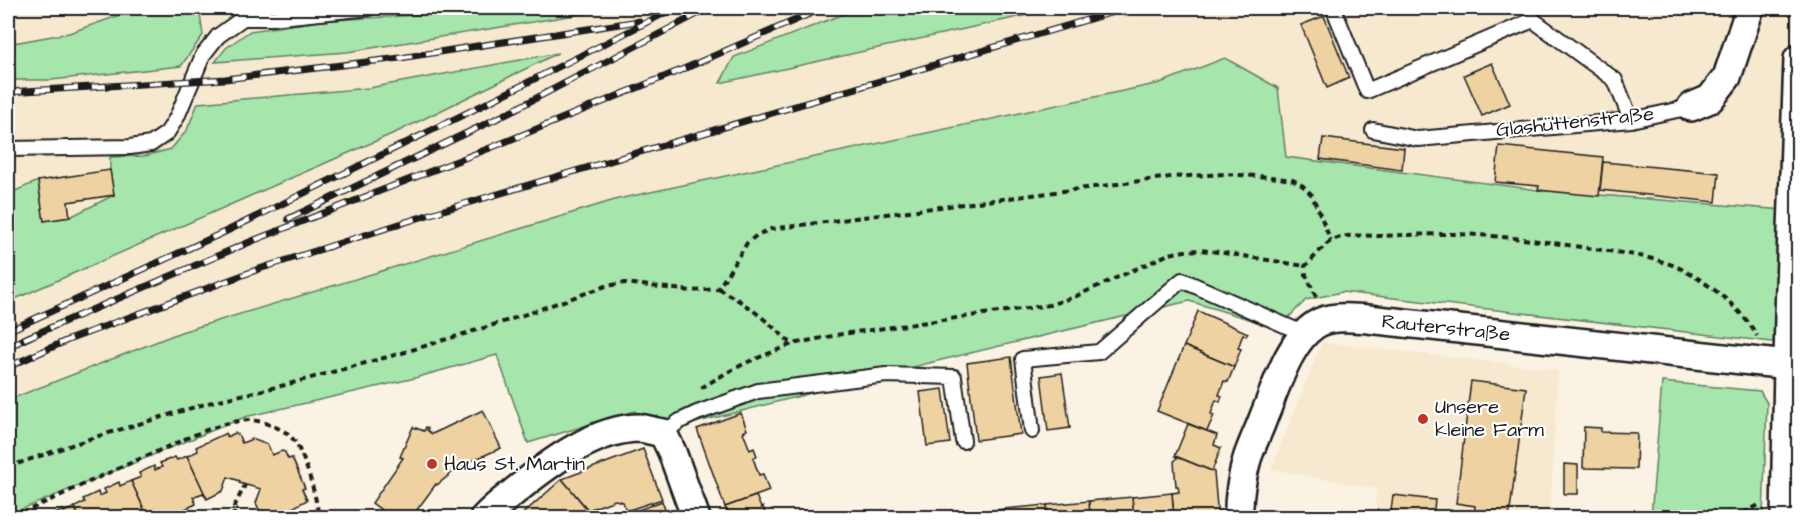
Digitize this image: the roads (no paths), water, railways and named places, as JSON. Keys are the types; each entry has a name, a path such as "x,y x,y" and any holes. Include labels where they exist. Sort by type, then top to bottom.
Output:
{"street":[{"name":"Glashüttenstraße","path":"1692,106 1710,99 1727,77 1750,8"},
{"path":"1785,518 1779,364 1796,188 1798,59"},
{"name":"Rauterstraße","path":"1315,327 1345,318 1368,319 1779,364"},
{"path":"1239,518 1241,487 1248,458 1283,369 1293,350 1315,327"},
{"path":"484,518 550,462 599,437 623,430 641,428 663,433 696,518"}],"lane":[{"path":"8,149 130,147 151,144 167,133 177,117 203,55 218,36 248,13 271,18 369,8"},
{"path":"1335,12 1367,91 1533,20 1616,80 1631,120"},
{"name":"Glashüttenstraße","path":"1373,130 1418,139 1631,120 1692,106"},
{"path":"1032,431 1023,359 1099,352 1182,280 1315,327"},
{"path":"663,433 697,413 758,391 886,375 954,377 963,441"}],"railway":[{"path":"8,331 229,230 675,8"},
{"path":"288,219 502,116 709,8"},
{"path":"24,339 252,241 490,148 686,68 823,8"},
{"path":"8,367 68,340 259,269 437,212 1127,8"},
{"path":"8,92 225,79 400,58 639,21"},
{"path":"8,347 31,336"}],"place":[{"name":"Unsere kleine Farm","path":"1423,419"},
{"name":"Haus St. Martin","path":"432,464"}]}
